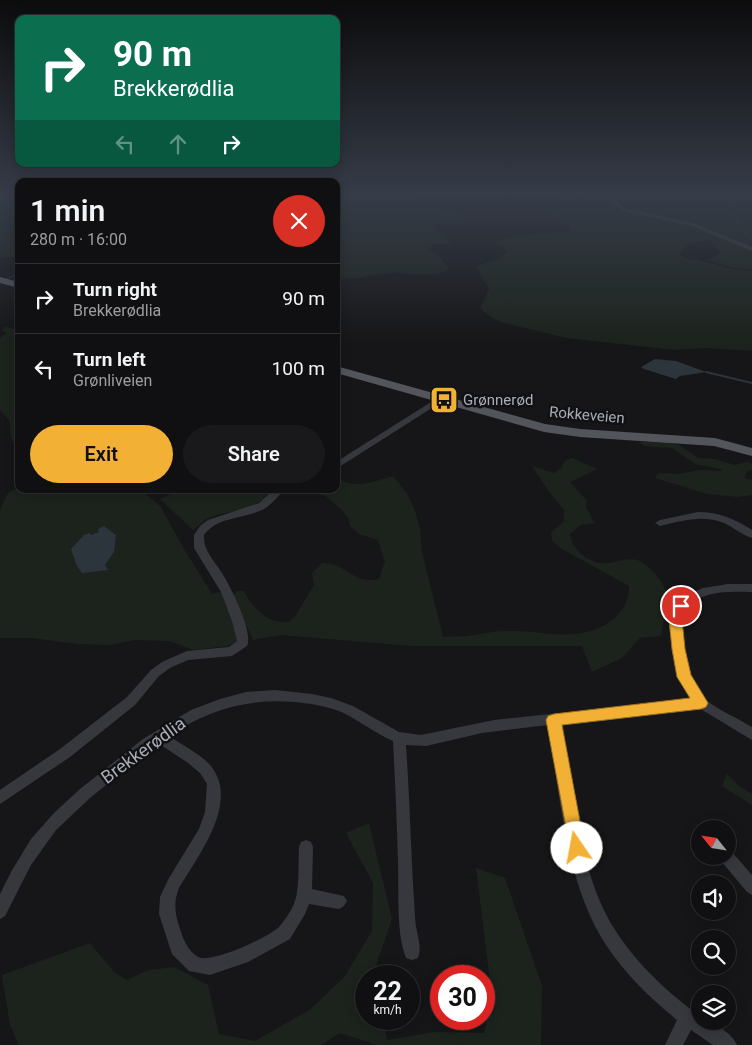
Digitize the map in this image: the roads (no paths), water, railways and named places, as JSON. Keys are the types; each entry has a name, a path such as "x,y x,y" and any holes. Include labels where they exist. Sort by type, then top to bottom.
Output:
{"main road":[{"name":"Rokkeveien","path":"340,370 530,425 558,431 686,438 715,442 752,452"}],"street":[{"path":"739,244 752,249"},
{"path":"340,463 442,399"},
{"path":"0,798 65,753 131,701 154,673 166,665 187,656 232,650 243,643 242,631 221,580 203,553 198,538 200,531 208,525 219,519 260,507 271,499 275,493"},
{"path":"660,523 710,514 720,517 752,536"},
{"path":"752,588 737,587 702,591 681,606 677,612 676,626 684,677 701,703 752,734"},
{"name":"Brekkerødlia","path":"0,911 18,871 37,843 61,814 132,754 158,736 191,715 223,702 249,696 272,696 298,697 333,703 399,738 420,741 466,731 701,703"},
{"path":"554,720 580,863 596,910 607,932 632,966 688,1018 728,1045"},
{"path":"158,736 205,769 214,783 212,812 205,832 174,882 168,897 167,914 178,948 195,965 210,967 248,954 284,933 300,909 304,896 306,847"},
{"path":"399,738 407,919 412,952"},
{"path":"734,865 752,887"},
{"path":"304,896 339,901"},
{"path":"674,1045 688,1018"}],"waterway":[{"path":"0,282 15,275"},
{"path":"706,372 752,383"}],"place":[{"name":"Grønnerød","path":"444,400"}]}
